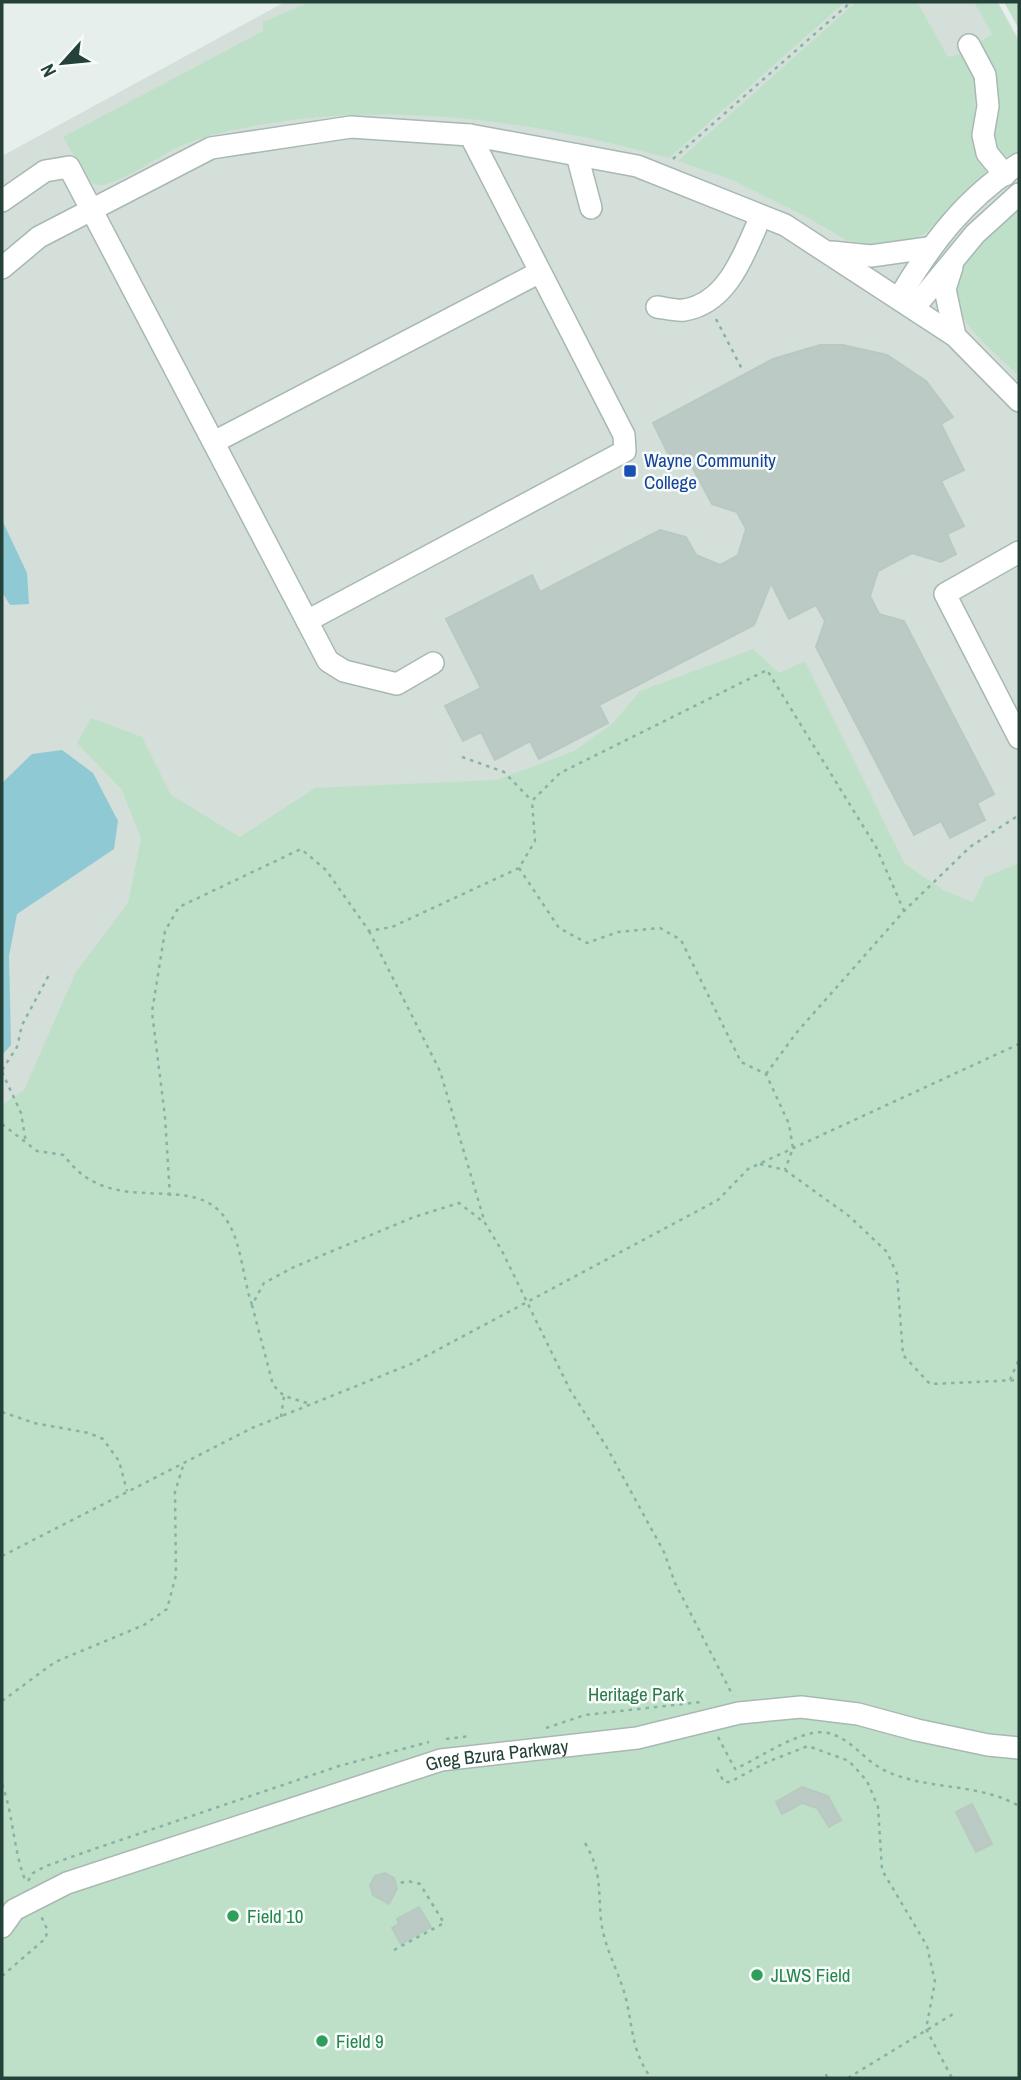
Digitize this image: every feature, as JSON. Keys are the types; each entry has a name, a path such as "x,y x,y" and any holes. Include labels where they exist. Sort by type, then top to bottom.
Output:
{"street":[{"path":"907,303 928,248 971,200 1012,169 987,153 983,135 988,106 985,75 969,45"},
{"path":"2,268 39,237 211,148 351,127 470,135 637,166 785,225 955,336 1019,401"},
{"path":"307,621 625,451 624,435 470,135"},
{"path":"577,155 592,208"},
{"path":"2,201 45,171 69,167 328,661 344,671 397,684 433,663"},
{"path":"907,303 1019,194"},
{"path":"657,307 684,310 711,300 735,272 761,216"},
{"path":"827,252 871,256 928,248"},
{"path":"955,336 945,289 956,256"},
{"path":"214,442 540,272"},
{"path":"1019,552 945,594 1019,738"},
{"name":"Greg Bzura Parkway","path":"2,1927 30,1892 68,1883 440,1760 637,1738 739,1713 801,1707 858,1714 940,1735 1019,1748"}],"path":[{"path":"673,159 851,2"},
{"path":"716,319 743,371"},
{"path":"532,801 560,774 767,670 876,847 904,911"},
{"path":"369,930 392,927 519,868 536,841 532,801 504,772 462,757"},
{"path":"766,1074 797,1032 904,911 970,847 1019,815"},
{"path":"170,1196 165,1118 152,1012 165,931 180,906 301,849 326,870 369,930 440,1071 485,1223 502,1251 570,1391 606,1446 664,1552 676,1583 731,1689 739,1713"},
{"path":"519,868 559,928 587,943 618,932 660,928 681,940 741,1062 766,1074 789,1124 793,1148 785,1170"},
{"path":"26,1143 21,1113 2,1071 17,1047 22,1025 49,975"},
{"path":"2,1556 127,1491 183,1466 252,1427 411,1364 718,1200 748,1170 1019,1044"},
{"path":"2,1124 37,1151 64,1155 75,1171 116,1192 208,1200 223,1215 233,1237 273,1385 284,1396 309,1404"},
{"path":"760,1164 785,1170 849,1216 887,1252 897,1274 903,1355 930,1384 1019,1380"},
{"path":"252,1305 264,1283 294,1267 414,1217 459,1203 485,1223"},
{"path":"1010,1380 1019,1359"},
{"path":"281,1417 284,1396"},
{"path":"2,1412 34,1423 89,1433 103,1439 119,1461 127,1491"},
{"path":"2,1702 55,1662 144,1625 167,1609 176,1575 175,1492 183,1466"},
{"path":"539,1730 584,1715 699,1701 710,1706 723,1748 740,1776"},
{"path":"735,1769 813,1733 836,1735 884,1771 915,1781 978,1789 1019,1806"},
{"path":"444,1739 482,1735"},
{"path":"30,1892 33,1873 70,1857 339,1766 431,1742"},
{"path":"789,1743 793,1751"},
{"path":"717,1769 724,1782 807,1746 823,1749 849,1761 867,1781 878,1807 882,1870 927,1946 935,1982 926,2029 952,2078"},
{"path":"2,1784 12,1813 18,1863 47,1929 46,1938 2,1976"},
{"path":"585,1843 597,1863 601,1922 627,2002 631,2038 639,2062 651,2078"},
{"path":"394,1950 444,1923 420,1884 408,1881 396,1884"},
{"path":"848,2078 885,2058 953,2014"}],"shaded area":[{"path":"285,2 998,2 1019,40 1019,1051 2,1601 2,156"}],"green space":[{"path":"310,2 845,2 669,158 519,125 418,115 367,115 316,117 226,132 178,148 107,184 97,185 88,180 63,137 263,31 263,22"},
{"path":"856,2 917,2 948,57 963,53 976,79 973,143 986,168 985,179 924,234 905,244 884,247 846,240 805,216 732,180 678,161"},
{"path":"974,2 997,2 1019,42 1019,155 1007,156 999,152 995,144 996,82 980,42 992,34"},
{"path":"1004,2 1019,3 1019,29"},
{"path":"1019,208 1019,376 968,325 954,294 955,277 963,260 982,239"},
{"name":"Heritage Park","path":"753,649 779,673 805,661 905,864 945,891 973,902 985,877 1019,863 1019,2078 2,2078 2,1105 24,1090 76,972 128,903 141,839 122,790 77,743 91,718 142,737 171,795 240,837 315,788 496,780 574,751 613,723 640,691"}],"water":[{"path":"2,520 27,573 29,604 10,605 2,592"},
{"path":"62,750 93,773 118,821 114,849 17,914 9,956 11,1045 2,1055 2,783 32,754"}],"building":[{"path":"820,345 843,345 887,355 926,381 953,417 941,424 964,470 941,481 964,526 947,534 956,554 941,562 912,553 878,571 870,596 879,614 904,621 994,794 977,803 985,820 950,838 941,821 914,835 816,647 825,621 816,605 789,619 771,583 754,625 599,705 608,723 539,759 530,741 495,760 481,732 463,741 445,706 481,688 446,619 532,575 540,592 660,530 686,537 696,555 720,565 738,555 746,529 737,512 712,504 689,461 675,468 653,423 773,359"},
{"path":"802,1787 828,1796 841,1820 829,1827 817,1808 802,1803 782,1814 776,1802"},
{"path":"972,1804 992,1844 976,1852 956,1812"},
{"path":"385,1873 394,1878 397,1889 389,1904 373,1895 370,1885 375,1876"},
{"path":"419,1907 431,1927 401,1944 392,1928 399,1924 397,1919"}],"place":[{"name":"Wayne Community College","path":"630,471"},
{"name":"Field 10","path":"233,1916"},
{"name":"JLWS Field","path":"757,1975"},
{"name":"Field 9","path":"322,2041"}]}
